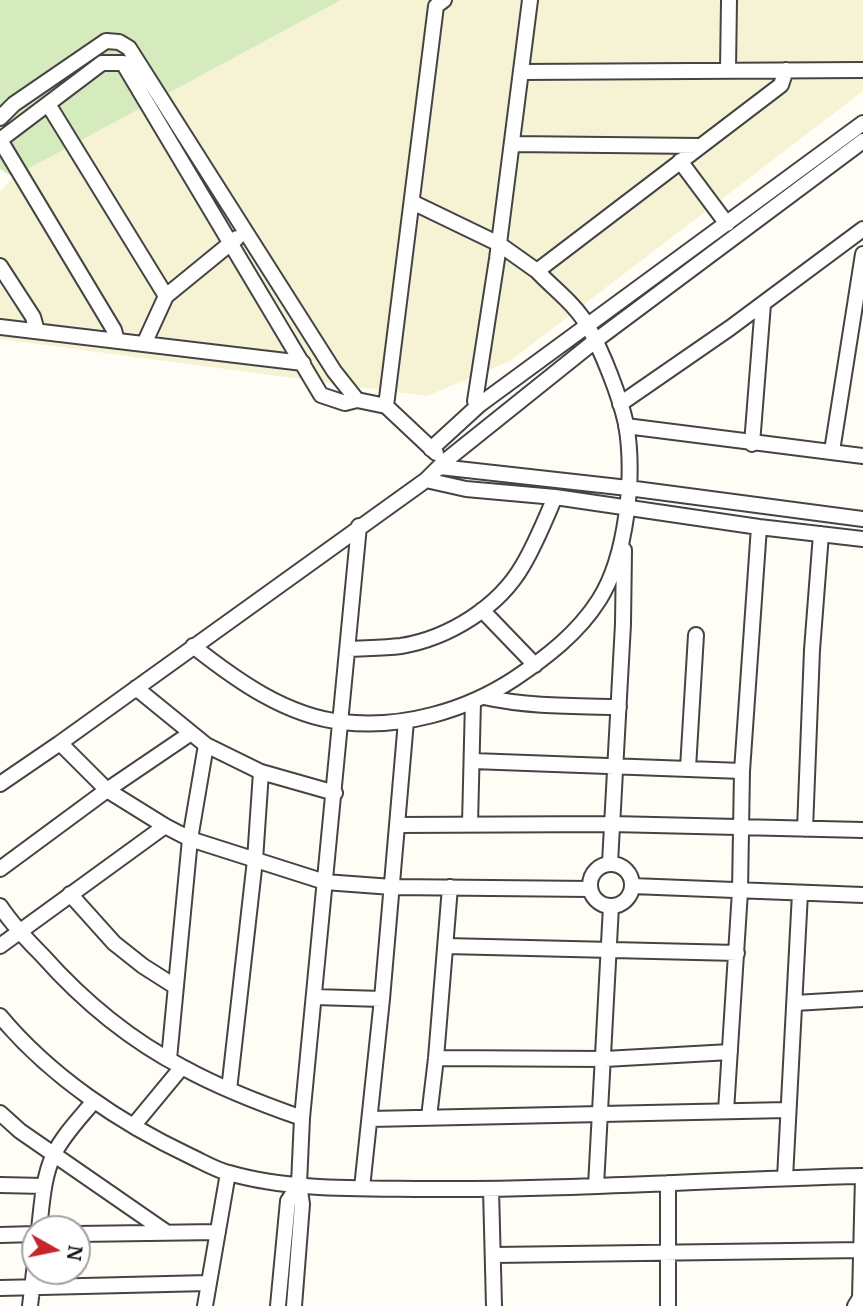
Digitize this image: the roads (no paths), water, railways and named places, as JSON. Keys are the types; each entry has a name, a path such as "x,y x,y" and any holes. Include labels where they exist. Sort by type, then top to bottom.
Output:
{"street":[{"path":"479,405 475,401 499,244 530,0"},
{"path":"728,70 729,0"},
{"path":"386,406 437,2"},
{"path":"0,118 14,104 106,41 129,48 334,371 357,400"},
{"path":"119,62 124,45"},
{"path":"117,341 114,330 0,140 102,63 119,62 123,63 321,395 345,403 357,400 386,406 431,449 442,464 863,519"},
{"path":"537,271 781,85 786,69"},
{"path":"521,72 863,70"},
{"path":"48,104 166,296"},
{"path":"431,449 479,405 863,123"},
{"path":"0,784 60,744 426,480 442,464 595,341 863,141"},
{"path":"512,144 700,146"},
{"path":"680,162 727,224"},
{"path":"412,202 499,244 537,271 587,326 620,404 626,426 628,488 610,863"},
{"path":"620,404 763,304 863,229"},
{"path":"144,344 166,296 246,231"},
{"path":"832,451 863,254"},
{"path":"0,266 33,317 37,331"},
{"path":"752,443 763,304"},
{"path":"0,327 303,363"},
{"path":"626,426 863,456"},
{"path":"426,480 466,489 555,497 759,527 863,539"},
{"path":"348,649 403,646 462,624 482,610 511,583 523,566 555,497"},
{"path":"294,1306 302,1204 299,1184 302,1118 359,526"},
{"path":"726,1111 740,891 742,771 759,527"},
{"path":"805,829 811,650 821,534"},
{"path":"193,646 229,674 299,712 341,722 406,721 479,699 547,657 586,620 601,598 624,536"},
{"path":"482,610 535,665"},
{"path":"688,768 696,635"},
{"path":"136,688 206,745 261,772 335,793"},
{"path":"479,699 540,706 619,707"},
{"path":"471,824 479,699"},
{"path":"362,1188 382,999 406,721"},
{"path":"0,869 107,790 191,733"},
{"path":"60,744 107,790 164,826 190,839 326,882 392,887 590,888"},
{"path":"134,1125 175,1063 177,987 190,839 206,745"},
{"path":"473,761 742,771"},
{"path":"229,1090 255,860 261,772"},
{"path":"397,825 612,824 863,830"},
{"path":"0,946 164,826"},
{"path":"610,863 626,870 632,886 627,898 611,906 600,903 590,888 594,871 610,863"},
{"path":"632,886 863,895"},
{"path":"429,1117 450,887"},
{"path":"785,1178 800,893"},
{"path":"70,894 114,943 143,966 177,987"},
{"path":"0,906 19,931 72,987 127,1032 175,1063 229,1090 302,1118"},
{"path":"596,1185 605,1059 611,906"},
{"path":"446,946 737,953"},
{"path":"314,997 382,999"},
{"path":"795,1003 863,999"},
{"path":"0,1016 30,1048 94,1101 164,1144 228,1173 299,1184 362,1188 491,1189 863,1177 859,1302"},
{"path":"436,1058 605,1059 730,1052"},
{"path":"41,1215 44,1186 54,1155 94,1101"},
{"path":"370,1119 787,1110"},
{"path":"0,1113 20,1131 166,1232"},
{"path":"205,1306 228,1173"},
{"path":"1,1184 44,1186"},
{"path":"278,1306 288,1201 299,1184"},
{"path":"668,1184 668,1306"},
{"path":"491,1189 494,1306"},
{"path":"91,1234 218,1232"},
{"path":"0,1235 21,1234"},
{"path":"494,1255 862,1250"},
{"path":"0,1288 208,1283"},
{"path":"30,1306 32,1285"}]}
